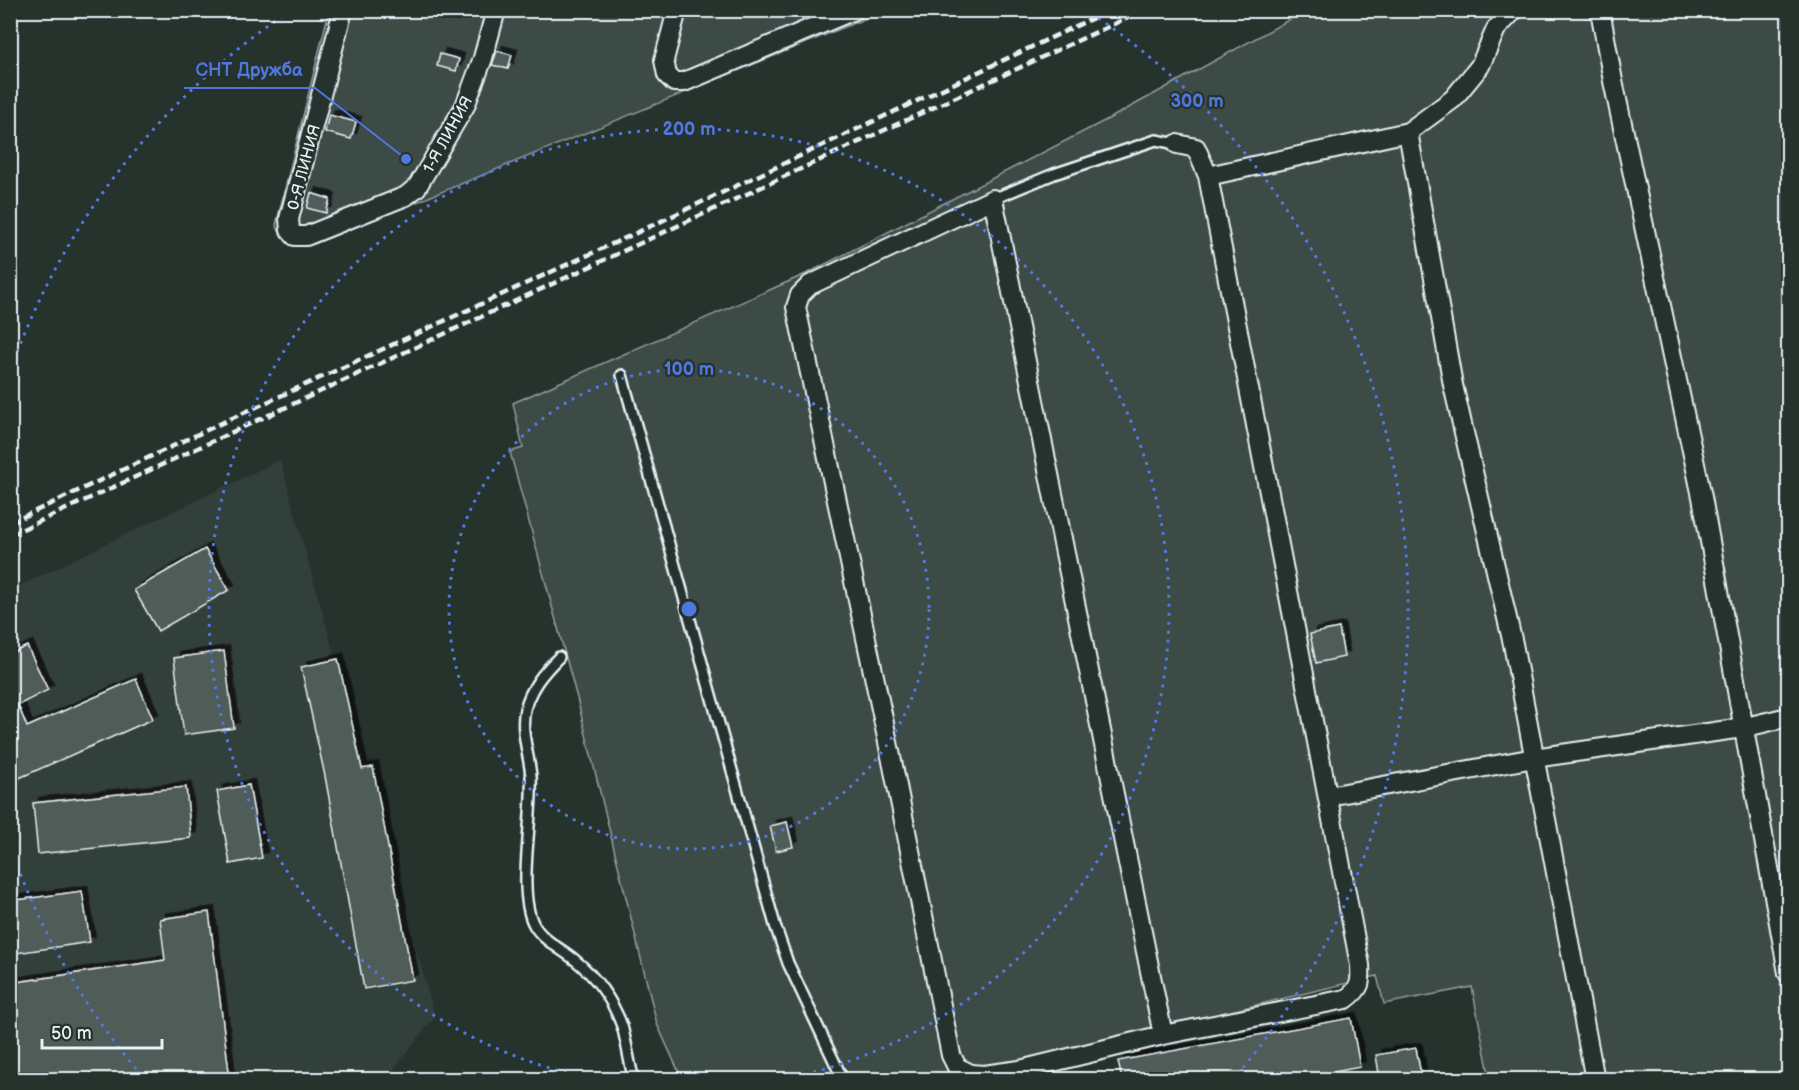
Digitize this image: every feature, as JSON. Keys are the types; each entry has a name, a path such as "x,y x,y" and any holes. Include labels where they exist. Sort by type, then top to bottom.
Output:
{"street":[{"name":"0-Я ЛИНИЯ","path":"343,10 289,219 290,230 295,236 306,236 406,196 417,187"},
{"name":"1-Я ЛИНИЯ","path":"417,187 465,105 483,58 496,10"},
{"path":"677,10 664,60 667,75 674,82 684,82 854,10"},
{"path":"1208,176 1408,132 1453,99 1480,66 1496,29 1514,10"},
{"path":"1600,10 1702,497 1788,974"},
{"path":"1408,132 1453,385 1513,644 1595,1080"},
{"path":"1163,1035 993,199 810,285 800,295 796,307 951,1054 957,1067 971,1074 1023,1075 1163,1035 1346,999 1356,992 1361,981 1360,965 1208,176 1196,148 1177,144"},
{"path":"1329,796 1534,758 1742,728 1788,717"}],"lane":[{"path":"993,199 1054,174 1156,140 1177,144"},
{"path":"622,375 775,925 788,963 843,1080"},
{"path":"559,657 541,675 532,689 525,711 523,729 531,779 526,891 529,912 535,927 549,941 575,960 605,992 621,1024 634,1080"}],"shaded area":[{"path":"329,11 884,11 314,244 296,246 282,237 276,225"},
{"path":"1305,11 1788,11 1788,1079 1490,1079 1472,987 1384,1004 1377,976 1009,1064 1017,1079 682,1079 657,1024 577,698 510,452 523,448 513,403 808,273 1114,116"},
{"path":"280,460 435,1017 395,1067 395,1079 11,1080 11,590"}],"building":[{"path":"497,51 512,55 508,69 492,65"},
{"path":"440,54 459,59 456,71 437,66"},
{"path":"329,115 356,122 351,139 325,132"},
{"path":"311,193 330,199 326,213 307,208"},
{"path":"205,549 229,590 158,631 134,590"},
{"path":"1339,628 1344,657 1316,663 1310,634"},
{"path":"27,646 48,690 18,705 27,727 136,679 153,719 10,782 10,654"},
{"path":"224,651 234,728 184,735 174,658"},
{"path":"338,659 362,769 373,767 413,980 364,989 325,776 301,667"},
{"path":"249,785 262,858 230,864 217,791"},
{"path":"186,787 191,838 38,854 33,803"},
{"path":"787,822 793,847 776,851 770,826"},
{"path":"82,891 90,942 10,954 10,901"},
{"path":"209,912 230,1080 10,1080 10,983 165,960 160,919"},
{"path":"1351,1018 1360,1067 1294,1080 1122,1080 1118,1061"},
{"path":"1416,1048 1422,1080 1380,1080 1376,1055"}],"railway":[{"path":"10,523 228,420 634,234 1110,10"},
{"path":"10,535 1144,10"}],"place":[{"name":"СНТ Дружба","path":"406,159"}]}
